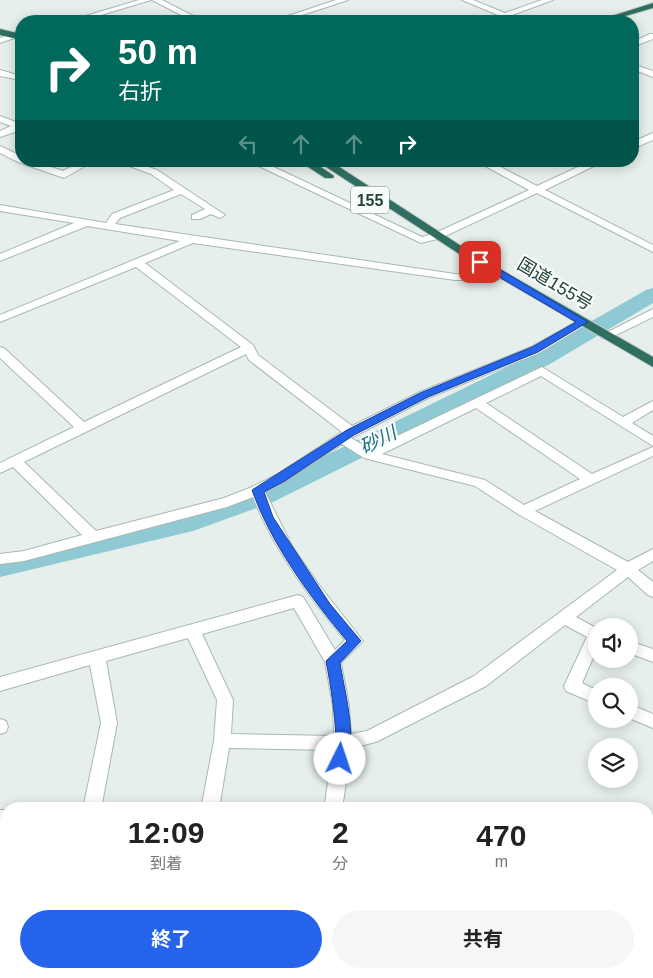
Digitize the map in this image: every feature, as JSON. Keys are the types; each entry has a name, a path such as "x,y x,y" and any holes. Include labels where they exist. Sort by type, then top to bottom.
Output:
{"highway":[{"path":"620,15 653,5"},
{"path":"639,16 653,11"},
{"path":"0,25 15,32"},
{"path":"0,32 15,34"},
{"name":"国道155号","path":"314,167 412,224 437,236"},
{"name":"国道155号","path":"336,167 437,236 653,364"}],"street":[{"path":"94,15 147,0"},
{"path":"156,0 187,15"},
{"path":"297,15 344,0"},
{"path":"466,0 503,15"},
{"path":"508,15 549,0"},
{"path":"0,41 15,36"},
{"path":"639,42 653,36"},
{"path":"639,69 653,74"},
{"path":"0,73 15,77"},
{"path":"0,119 15,124"},
{"path":"0,134 15,128"},
{"path":"639,143 653,136"},
{"path":"0,150 15,157"},
{"path":"41,167 64,175 78,167"},
{"path":"139,167 154,172 216,213 196,217"},
{"path":"266,167 421,240 437,236 586,167"},
{"path":"492,167 653,249"},
{"path":"109,226 116,216 182,190"},
{"path":"0,208 192,240 455,277 505,276"},
{"path":"0,258 88,222"},
{"path":"0,319 192,240"},
{"path":"138,263 249,348 253,357 369,455 480,483 522,511 628,569 653,591"},
{"path":"605,336 653,312"},
{"path":"0,559 24,556 92,536 227,502 257,491 281,478 345,436 424,395 535,350 584,322"},
{"path":"0,468 249,348"},
{"path":"0,351 83,428"},
{"path":"369,455 542,371 653,442"},
{"path":"476,402 591,480"},
{"path":"624,422 653,405"},
{"path":"522,511 653,451"},
{"path":"15,461 92,536"},
{"path":"257,491 267,517 326,607 354,641 333,661"},
{"path":"222,741 343,743 370,737 480,681 628,569 653,554"},
{"path":"0,684 298,601 333,661 341,706 343,743 334,802"},
{"path":"564,617 588,630"},
{"path":"193,631 225,700 222,741 211,802"},
{"path":"638,650 653,656"},
{"path":"588,652 572,686 588,693"},
{"path":"93,802 109,723 97,657"},
{"path":"638,714 653,721"}],"waterway":[{"name":"砂川","path":"0,567 193,522 264,496 542,359 653,294"}],"route":[{"path":"340,759 343,743 341,706 333,661 354,641 326,607 267,517 257,490 281,478 351,432 424,395 535,350 583,322 480,262"}]}
